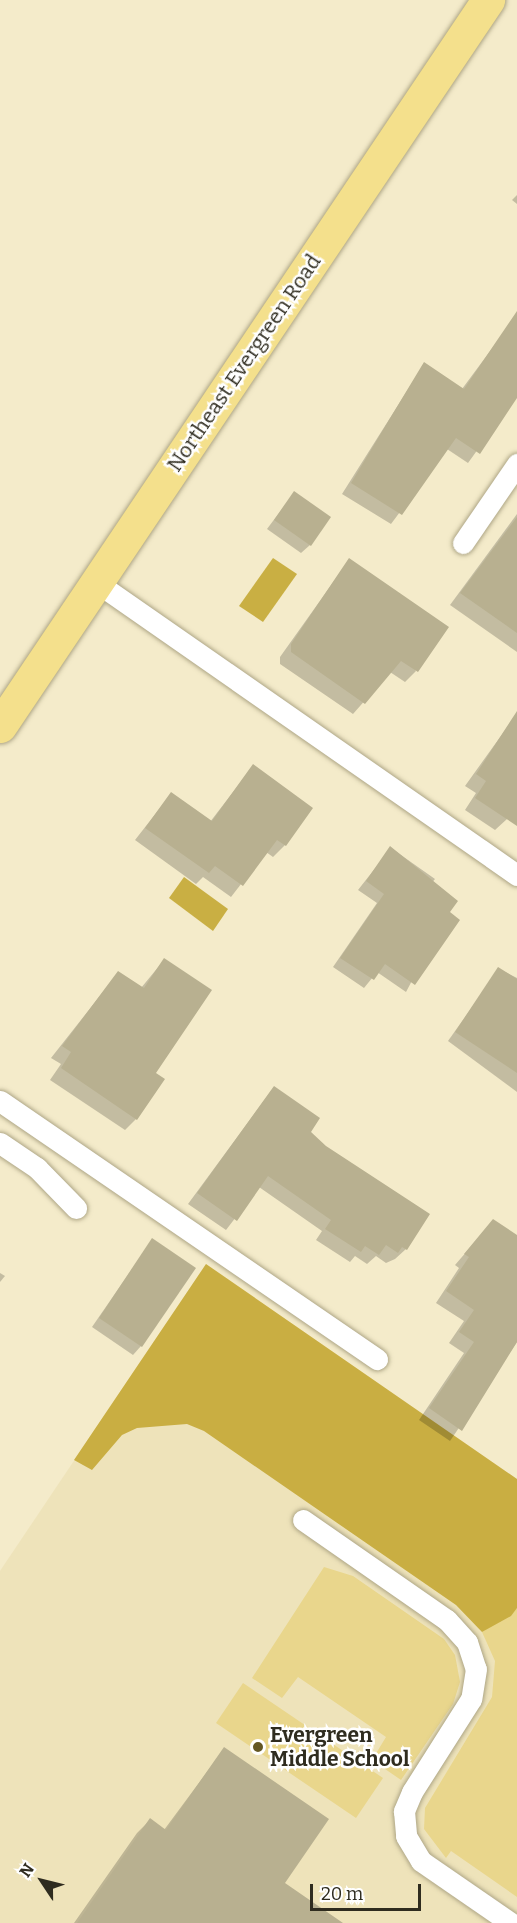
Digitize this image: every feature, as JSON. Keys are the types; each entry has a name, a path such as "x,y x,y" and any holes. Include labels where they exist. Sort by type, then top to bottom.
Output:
{"main road":[{"name":"Northeast Evergreen Road","path":"0,726 488,0"}],"lane":[{"path":"462,543 517,464"},
{"path":"96,582 517,874"},
{"path":"0,1101 376,1359"},
{"path":"0,1143 37,1168 76,1208"},
{"path":"303,1520 447,1620 467,1642 476,1669 471,1699 412,1792 404,1811 406,1836 421,1861 511,1923"}],"shaded area":[{"path":"273,558 297,574 263,622 239,606"},
{"path":"184,877 228,909 213,931 169,898"},
{"name":"Evergreen Middle School","path":"206,1264 517,1479 517,1923 0,1923 0,1571"},
{"path":"206,1264 517,1479 517,1608 511,1616 482,1632 456,1605 204,1431 187,1424 137,1428 122,1435 92,1470 74,1460"},
{"path":"324,1567 353,1576 444,1639 455,1655 460,1682 453,1704 401,1780 372,1760 386,1737 298,1677 282,1698 252,1678"},
{"path":"517,1608 517,1897 451,1851 446,1858 424,1829 425,1808 492,1697 495,1661 482,1632"},
{"path":"243,1683 383,1778 356,1818 216,1723"}],"building":[{"path":"517,311 517,398 480,454 456,438 402,515 351,483 424,362 464,389"},
{"path":"294,491 331,517 311,546 274,520"},
{"path":"517,517 517,633 460,593"},
{"path":"349,558 449,627 418,672 401,661 365,704 291,652 291,644"},
{"path":"517,711 517,826 475,798 486,781 476,774"},
{"path":"253,764 313,808 286,846 277,840 243,886 215,866 209,873 145,828 171,792 212,821"},
{"path":"390,846 458,901 450,912 460,920 415,985 385,964 374,980 340,958 384,894 366,881"},
{"path":"164,958 212,990 156,1073 165,1079 137,1120 61,1068 71,1052 62,1046 118,971 144,988"},
{"path":"498,967 517,979 517,1073 455,1032"},
{"path":"274,1086 320,1118 311,1132 326,1146 430,1214 407,1250 402,1247 398,1253 386,1245 379,1255 365,1246 361,1252 325,1229 331,1220 268,1176 237,1221 197,1193"},
{"path":"493,1219 517,1235 517,1342 462,1431 429,1408 474,1342 459,1332 474,1310 446,1291 469,1257 464,1254"},
{"path":"152,1238 196,1268 142,1347 99,1318"},
{"path":"224,1747 329,1819 285,1883 343,1923 77,1923 150,1818 166,1830"}],"place":[{"name":"Evergreen Middle School","path":"258,1747"}]}
